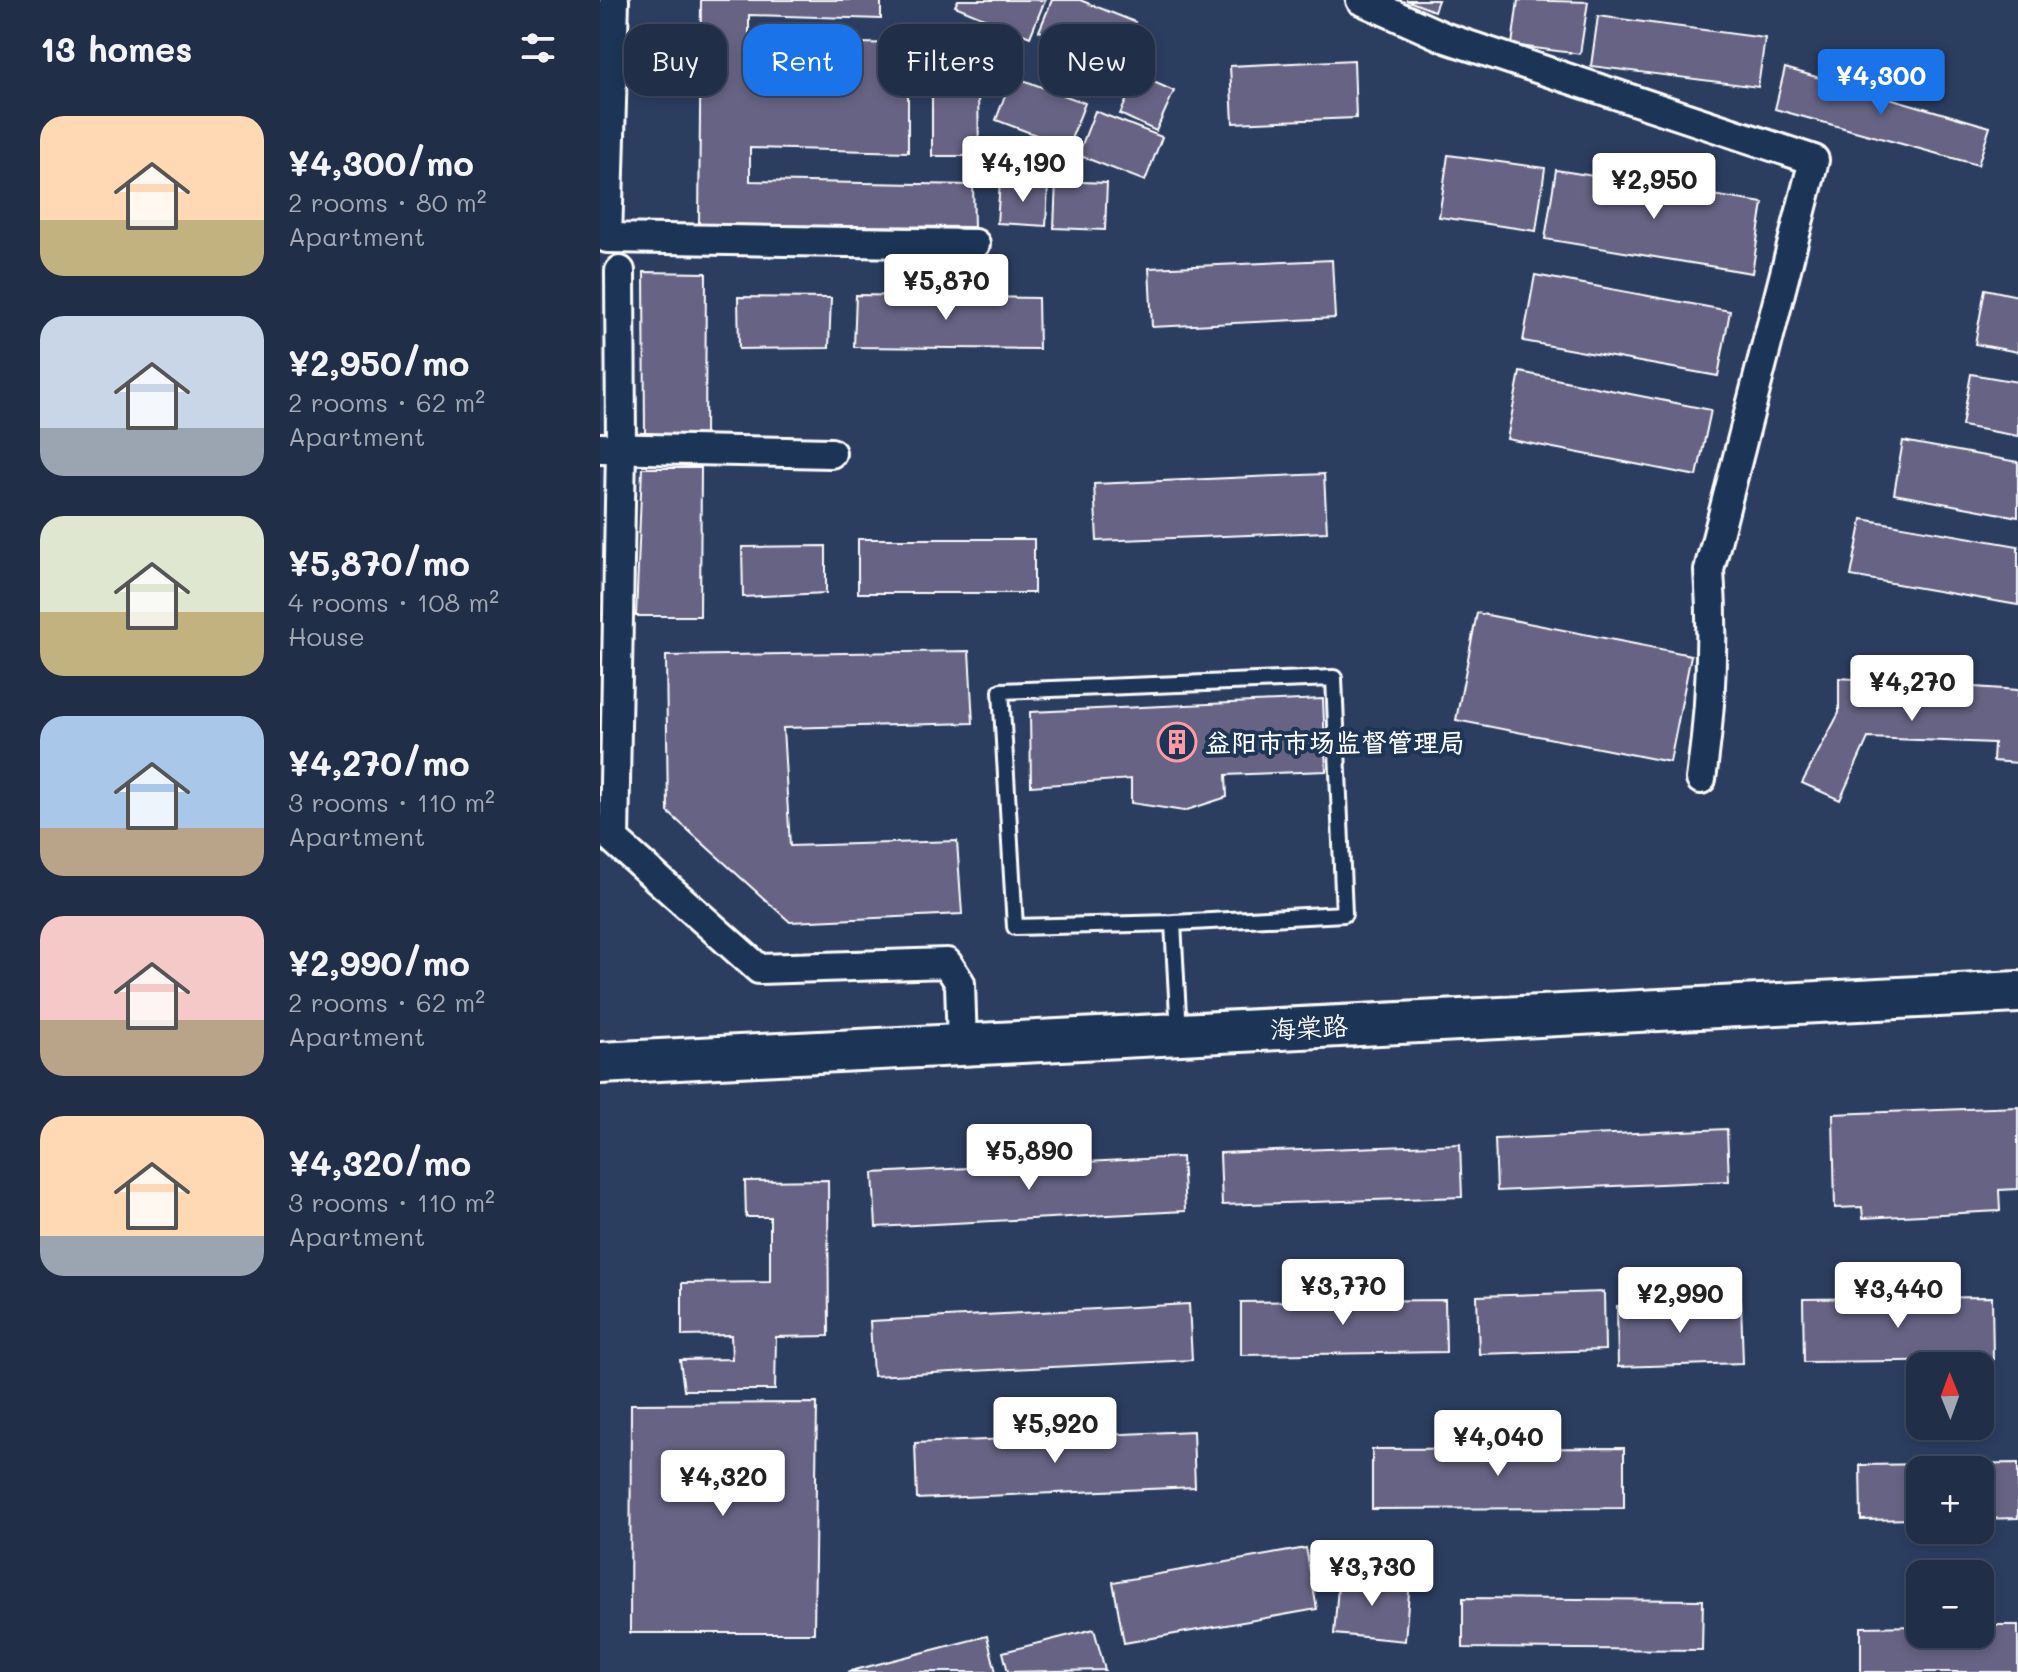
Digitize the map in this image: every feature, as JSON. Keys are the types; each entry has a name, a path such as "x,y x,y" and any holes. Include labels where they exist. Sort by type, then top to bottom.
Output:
{"street":[{"path":"614,0 607,238 975,244"},
{"path":"1361,0 1446,38 1814,160 1709,570 1712,615 1709,720 1701,779"},
{"path":"620,271 610,448 614,840 759,969 947,963 960,983 962,1045"},
{"path":"610,448 831,453"},
{"name":"海棠路","path":"600,1063 2018,992"}],"lane":[{"path":"1334,678 1344,914 1173,923 1015,927 1001,691 1334,678"},
{"path":"1173,923 1179,1033"}],"building":[{"path":"701,0 881,0 881,19 749,15 749,24 743,24 743,96 862,96 862,43 878,43 878,96 908,96 908,152 750,148 750,181 973,185 974,227 699,225 700,96 727,96 727,24 701,24"},
{"path":"958,0 1045,0 1030,37 1023,34 1023,24 999,24 955,6"},
{"path":"1052,0 1080,0 1135,22 1134,24 1042,24"},
{"path":"1406,0 1438,0 1434,11"},
{"path":"1518,0 1588,2 1580,54 1512,45"},
{"path":"1598,16 1765,38 1758,87 1591,66"},
{"path":"1354,60 1356,118 1233,123 1230,66"},
{"path":"1785,68 1990,127 1978,165 1775,109"},
{"path":"1023,80 1039,86 1039,96 1066,96 1085,103 1068,147 996,120 1005,96 1023,96"},
{"path":"1155,83 1174,91 1156,131 1120,114 1128,96 1155,96"},
{"path":"932,96 978,96 979,156 932,156"},
{"path":"1095,111 1162,137 1145,181 1078,155"},
{"path":"1448,155 1545,168 1536,231 1439,217"},
{"path":"1556,170 1763,203 1752,273 1545,239"},
{"path":"1000,181 1048,184 1046,226 997,223"},
{"path":"1056,181 1107,183 1105,230 1054,228"},
{"path":"1332,260 1335,318 1152,327 1149,268"},
{"path":"644,272 706,273 705,438 645,436"},
{"path":"1535,275 1730,311 1718,376 1523,341"},
{"path":"1985,289 2018,296 2018,352 1975,344"},
{"path":"856,295 1038,298 1039,349 854,347"},
{"path":"738,297 831,298 829,348 739,349"},
{"path":"1520,372 1711,410 1697,476 1507,439"},
{"path":"1971,374 2018,382 2018,436 1962,426"},
{"path":"1903,441 2018,462 2018,517 1894,494"},
{"path":"642,468 701,468 700,616 636,616"},
{"path":"1324,474 1327,532 1097,541 1094,484"},
{"path":"1862,519 2018,546 2018,605 1851,576"},
{"path":"858,539 1034,539 1034,593 858,593"},
{"path":"826,546 826,593 743,597 742,547"},
{"path":"1477,613 1691,655 1670,762 1456,720"},
{"path":"969,651 973,723 783,728 790,846 957,841 962,914 790,922 668,812 666,656"},
{"path":"1839,678 2018,690 2018,763 1993,761 1994,743 1868,738 1840,800 1802,783 1839,713"},
{"name":"益阳市市场监督管理局","path":"1323,699 1326,771 1226,775 1227,797 1184,811 1131,803 1131,779 1031,786 1030,712"},
{"path":"2018,1107 2018,1189 1999,1190 2000,1211 1863,1218 1862,1207 1835,1208 1833,1114"},
{"path":"1727,1129 1729,1181 1497,1191 1495,1139"},
{"path":"1460,1144 1462,1197 1222,1205 1220,1153"},
{"path":"1182,1157 1185,1211 876,1227 873,1173"},
{"path":"828,1180 829,1336 776,1337 775,1390 684,1390 680,1360 732,1359 731,1335 682,1336 682,1283 770,1282 770,1217 746,1217 745,1181"},
{"path":"1604,1292 1605,1350 1479,1354 1477,1296"},
{"path":"1992,1297 1993,1352 1906,1352 1906,1361 1804,1362 1803,1299"},
{"path":"1445,1300 1446,1352 1241,1355 1241,1302"},
{"path":"1741,1302 1743,1363 1618,1367 1617,1306"},
{"path":"1189,1304 1192,1360 873,1376 870,1321"},
{"path":"817,1403 814,1633 630,1633 631,1404"},
{"path":"1193,1431 1195,1487 917,1499 915,1443"},
{"path":"1624,1448 1624,1508 1372,1509 1372,1449"},
{"path":"1994,1463 2018,1463 2018,1518 1994,1519"},
{"path":"1906,1464 1906,1519 1861,1520 1860,1465"},
{"path":"1306,1548 1317,1609 1124,1643 1113,1582"},
{"path":"1339,1575 1410,1580 1405,1641 1334,1634"},
{"path":"1463,1598 1703,1600 1702,1650 1463,1648"},
{"path":"1994,1625 2018,1625 2018,1672 1861,1672 1861,1627 1906,1626 1906,1648 1994,1648"},
{"path":"1094,1629 1105,1670 1008,1672 1003,1652"},
{"path":"987,1636 996,1672 847,1672"}],"place":[{"name":"益阳市市场监督管理局","path":"1177,742"}]}
